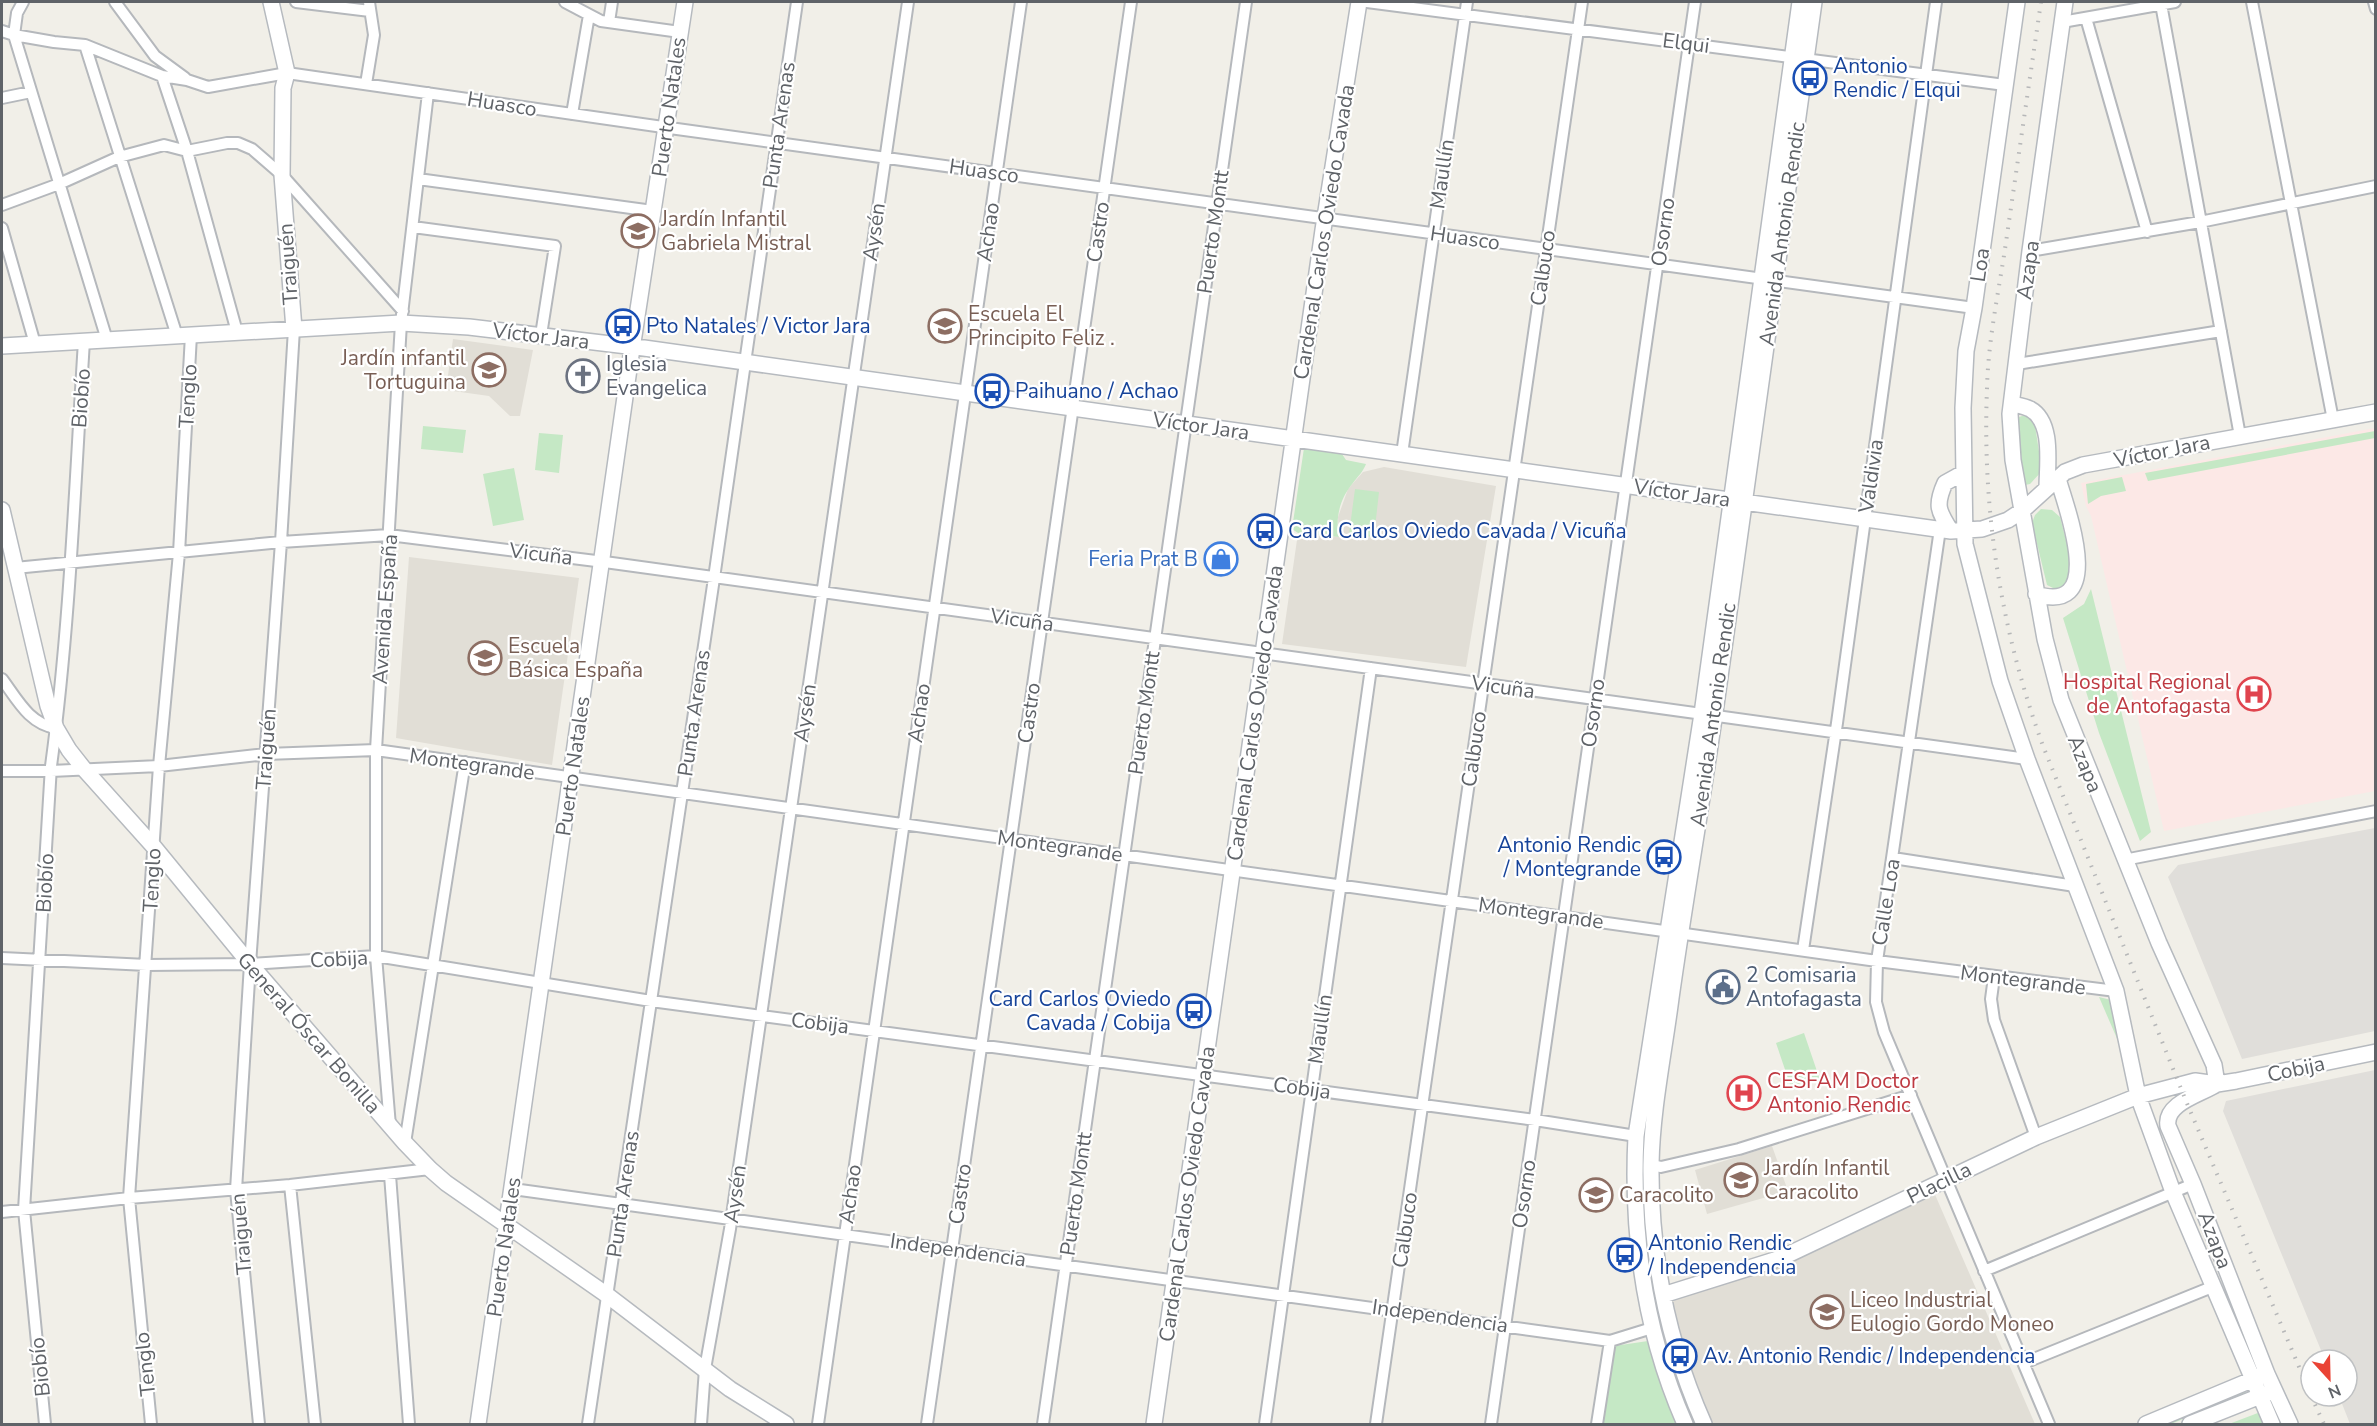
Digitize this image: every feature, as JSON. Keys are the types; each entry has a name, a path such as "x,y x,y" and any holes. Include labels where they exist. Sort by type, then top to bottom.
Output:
{"street":[{"path":"23,2 17,13 14,35 106,340"},
{"path":"115,2 154,56 188,80"},
{"path":"271,2 287,73"},
{"path":"296,2 369,6 374,35 366,84"},
{"path":"566,2 601,21 680,32"},
{"path":"609,22 612,2"},
{"name":"Puerto Natales","path":"478,1425 684,2"},
{"name":"Punta Arenas","path":"588,1425 797,2"},
{"name":"Aysén","path":"701,1425 705,1369 732,1219 908,2"},
{"name":"Achao","path":"818,1425 1021,2"},
{"name":"Castro","path":"927,1425 1131,2"},
{"name":"Puerto Montt","path":"1043,1425 1246,2"},
{"name":"Cardenal Carlos Oviedo Cavada","path":"1154,1425 1325,218 1359,2"},
{"name":"Elqui","path":"1367,2 2005,85"},
{"name":"Maullín","path":"1402,454 1467,2"},
{"name":"Calbuco","path":"1376,1425 1581,2"},
{"name":"Osorno","path":"1491,1425 1695,2"},
{"name":"Avenida Antonio Rendic","path":"1685,1425 1675,1403 1652,1328 1644,1290 1634,1201 1636,1136 1675,932 1708,715 1799,58 1800,2"},
{"name":"Avenida Antonio Rendic","path":"1799,58 1814,2"},
{"name":"Valdivia","path":"1803,950 1836,733 1936,2"},
{"name":"Loa","path":"1952,530 1963,473 1966,351 2017,2"},
{"name":"Azapa","path":"2065,2 2016,364 2012,404 2013,460 2036,594 2049,658 2061,700 2174,980 2214,1065 2217,1084 2179,1105 2168,1116 2170,1132 2193,1184 2267,1394 2272,1425"},
{"path":"2062,22 2175,2"},
{"path":"2252,2 2332,420"},
{"path":"2374,2 2376,9"},
{"path":"2161,4 2240,436"},
{"path":"572,114 589,15"},
{"path":"2086,18 2147,232"},
{"name":"Huasco","path":"2,31 54,42 85,45 162,76 188,80 208,87 287,73 666,128 1974,308"},
{"name":"Tenglo","path":"85,45 119,157 184,335 179,553 159,766 147,965 129,1198 151,1425"},
{"name":"Traiguén","path":"259,1425 236,1190 249,964 266,754 294,329 282,176 283,98 287,73"},
{"path":"162,76 187,151 237,332"},
{"path":"2,98 31,92"},
{"name":"Avenida España","path":"390,1126 376,956 376,750 402,317 428,93"},
{"path":"2,205 59,184 119,157 164,145 187,151 238,143 252,149 282,176 402,317"},
{"path":"418,179 654,212"},
{"path":"2030,251 2147,232 2376,186"},
{"path":"413,227 555,246 540,335"},
{"path":"2,228 35,344"},
{"name":"Víctor Jara","path":"2,346 294,329 402,317 745,362 1952,530 1982,529 1999,524 2023,510 2065,472 2083,465 2376,412"},
{"path":"2016,364 2221,331"},
{"name":"Biobío","path":"45,1425 24,1210 51,771 70,563 84,341"},
{"path":"2012,404 2030,409 2040,418 2046,433 2052,484 2075,544 2078,559 2077,576 2072,588 2062,597 2051,599 2036,594"},
{"path":"1952,530 1941,517 1937,505 1945,483 1963,473"},
{"name":"General Óscar Bonilla","path":"2,510 48,706 56,728 84,769 154,847 249,964 405,1143 446,1183 607,1295 756,1407 786,1425"},
{"name":"Azapa","path":"1952,530 1965,544 2000,681 2027,759 2116,991 2138,1096 2172,1192 2212,1287 2260,1376"},
{"name":"Calle Loa","path":"1952,530 1910,743 1877,961 1876,1002 1884,1032 2049,1425"},
{"name":"Vicuña","path":"15,568 281,542 389,535 602,561 2027,759"},
{"name":"Maullín","path":"1265,1425 1371,668"},
{"path":"2,679 30,717 45,727 56,728"},
{"name":"Montegrande","path":"2,771 159,766 266,754 376,750 1877,961 2116,991"},
{"path":"405,1143 465,762"},
{"path":"2124,860 2376,812"},
{"path":"1893,858 2075,886"},
{"name":"Avenida Antonio Rendic","path":"1675,932 1651,1165 1654,1233 1663,1295 1676,1348 1704,1425"},
{"name":"Cobija","path":"2,958 147,965 249,964 376,956 651,1001 1423,1104 1636,1136"},
{"path":"1994,977 1991,999 1994,1020 2036,1137"},
{"name":"Cobija","path":"2217,1084 2376,1052"},
{"name":"Placilla","path":"1663,1295 1781,1258 2036,1137 2138,1096 2195,1081 2217,1084"},
{"path":"1651,1165 1661,1167 1739,1149 1911,1095"},
{"path":"2,1212 129,1198 390,1175 430,1169"},
{"path":"390,1175 409,1425"},
{"path":"1984,1271 2193,1184"},
{"path":"290,1185 315,1425"},
{"name":"Independencia","path":"513,1189 1610,1341 1652,1328"},
{"path":"2024,1363 2212,1287"},
{"path":"1597,1425 1610,1341"},
{"path":"2146,1425 2260,1376"},
{"path":"2195,1424 2267,1394"},
{"name":"Azapa","path":"2267,1394 2290,1425"}],"shaded area":[{"name":"Jardín infantil Tortuguina","path":"453,339 533,350 520,416 510,416 489,396 446,390"},
{"name":"Hospital Regional de Antofagasta","path":"2375,428 2375,791 2164,831 2091,516 2086,506 2081,483"},
{"path":"1384,467 1496,486 1466,667 1282,644 1298,533 1339,537 1338,517 1348,489 1363,472"},
{"name":"Escuela Básica España","path":"409,557 579,578 552,765 396,738"},
{"path":"2375,828 2375,1031 2242,1059 2168,877 2178,865"},
{"path":"2375,1070 2375,1424 2350,1424 2344,1408 2359,1408 2359,1348 2320,1348 2223,1111 2226,1101"},
{"name":"Jardín Infantil Caracolito","path":"1772,1146 1788,1191 1707,1214 1695,1170"},
{"name":"Liceo Industrial Eulogio Gordo Moneo","path":"1933,1190 2035,1424 1706,1424 1666,1296"}],"green space":[{"path":"2025,415 2034,419 2042,471 2030,484 2025,485 2017,424 2019,417"},
{"path":"423,426 466,430 463,453 421,449"},
{"path":"2375,431 2375,438 2148,481 2145,473"},
{"path":"539,433 563,435 559,473 535,470"},
{"path":"1304,448 1342,454 1346,460 1366,464 1342,502 1338,523 1339,537 1298,533 1292,529"},
{"path":"514,468 524,520 493,526 483,474"},
{"path":"2122,477 2126,491 2101,496 2088,504 2086,484"},
{"path":"1355,489 1379,492 1374,537 1349,534"},
{"path":"2041,509 2052,510 2060,517 2072,564 2072,573 2064,588 2057,590 2047,585 2032,523 2035,515"},
{"path":"2091,589 2151,832 2140,841 2099,733 2063,618 2084,604"},
{"path":"2099,997 2111,1000 2125,1057"},
{"path":"1804,1033 1820,1080 1792,1090 1776,1043"},
{"path":"1648,1341 1679,1424 1602,1424 1614,1346"},
{"path":"2244,1388 2246,1393 2171,1424 2155,1424"},
{"path":"2263,1411 2268,1424 2229,1424"}],"railway":[{"path":"2041,2 1989,354 1986,435 1991,525 1997,570 2016,659 2043,746 2186,1101 2299,1367"},
{"path":"2317,1408 2324,1424"}],"place":[{"name":"Antonio Rendic / Elqui","path":"1810,78"},
{"name":"Jardín Infantil Gabriela Mistral","path":"638,231"},
{"name":"Pto Natales / Victor Jara","path":"623,326"},
{"name":"Escuela El Principito Feliz .","path":"945,326"},
{"name":"Jardín infantil Tortuguina","path":"489,370"},
{"name":"Iglesia Evangelica","path":"583,376"},
{"name":"Paihuano / Achao","path":"992,391"},
{"name":"Card Carlos Oviedo Cavada / Vicuña","path":"1265,531"},
{"name":"Feria Prat B","path":"1221,559"},
{"name":"Escuela Básica España","path":"485,658"},
{"name":"Hospital Regional de Antofagasta","path":"2254,694"},
{"name":"Antonio Rendic / Montegrande","path":"1664,857"},
{"name":"2 Comisaria Antofagasta","path":"1723,987"},
{"name":"Card Carlos Oviedo Cavada / Cobija","path":"1194,1011"},
{"name":"CESFAM Doctor Antonio Rendic","path":"1744,1093"},
{"name":"Jardín Infantil Caracolito","path":"1741,1180"},
{"name":"Caracolito","path":"1596,1195"},
{"name":"Antonio Rendic / Independencia","path":"1625,1255"},
{"name":"Liceo Industrial Eulogio Gordo Moneo","path":"1827,1312"},
{"name":"Av. Antonio Rendic / Independencia","path":"1680,1356"}]}
